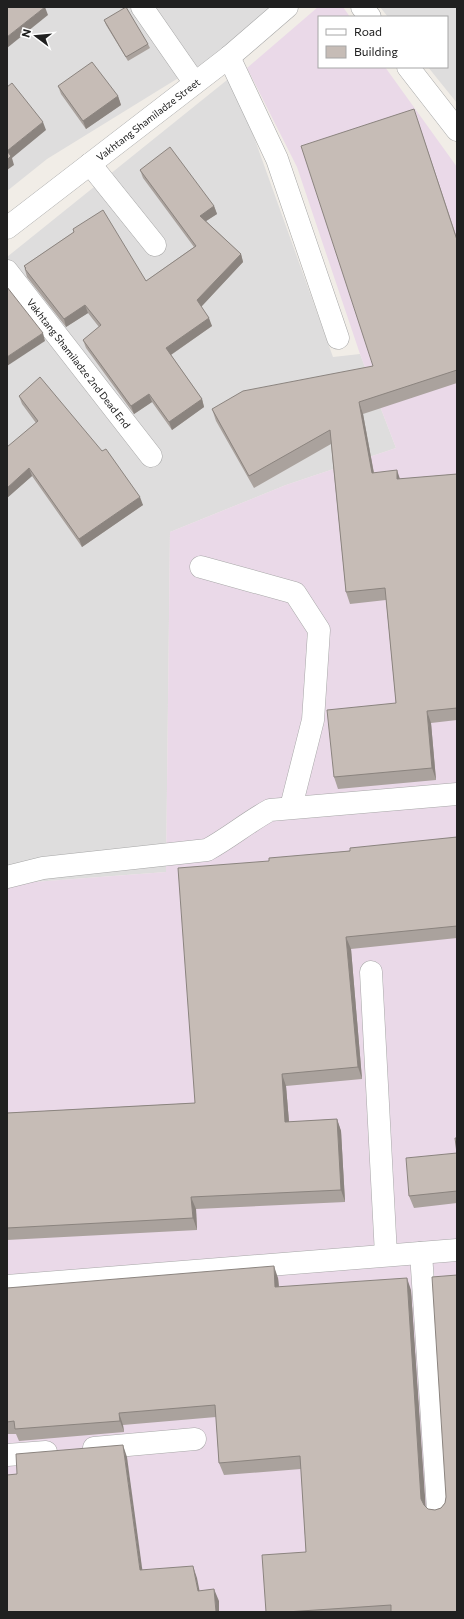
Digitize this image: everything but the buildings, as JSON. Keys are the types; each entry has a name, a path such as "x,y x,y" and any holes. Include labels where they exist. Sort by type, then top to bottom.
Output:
{"street":[{"path":"142,7 194,82"},
{"name":"Vakhtang Shamiladze Street","path":"7,228 194,82 229,57 287,7"},
{"path":"362,7 369,16"},
{"path":"229,57 277,159 338,338"},
{"path":"409,68 457,130"},
{"path":"90,164 155,246"},
{"name":"Vakhtang Shamiladze 2nd Dead End","path":"7,271 151,456"},
{"path":"201,567 295,593 319,630 313,720 291,807"},
{"path":"7,877 43,868 207,850 225,841 250,821 270,810 457,794"},
{"path":"371,972 386,1255"},
{"path":"7,1286 457,1250"},
{"path":"421,1253 438,1510"},
{"path":"7,1455 195,1439"}],"shaded area":[{"path":"7,7 130,7 180,77 47,159 7,191"},
{"path":"142,7 287,7 194,82"},
{"path":"318,7 343,7 349,16 318,16 318,68 386,68 457,167 457,1612 7,1612 7,884 166,872 170,532 286,485 396,448 360,354 297,167 247,68"},
{"path":"380,7 457,7 457,103 429,68 448,68 448,16 387,16"},
{"path":"232,76 333,357 360,354 396,448 286,485 170,532 166,872 7,884 7,257"}]}
